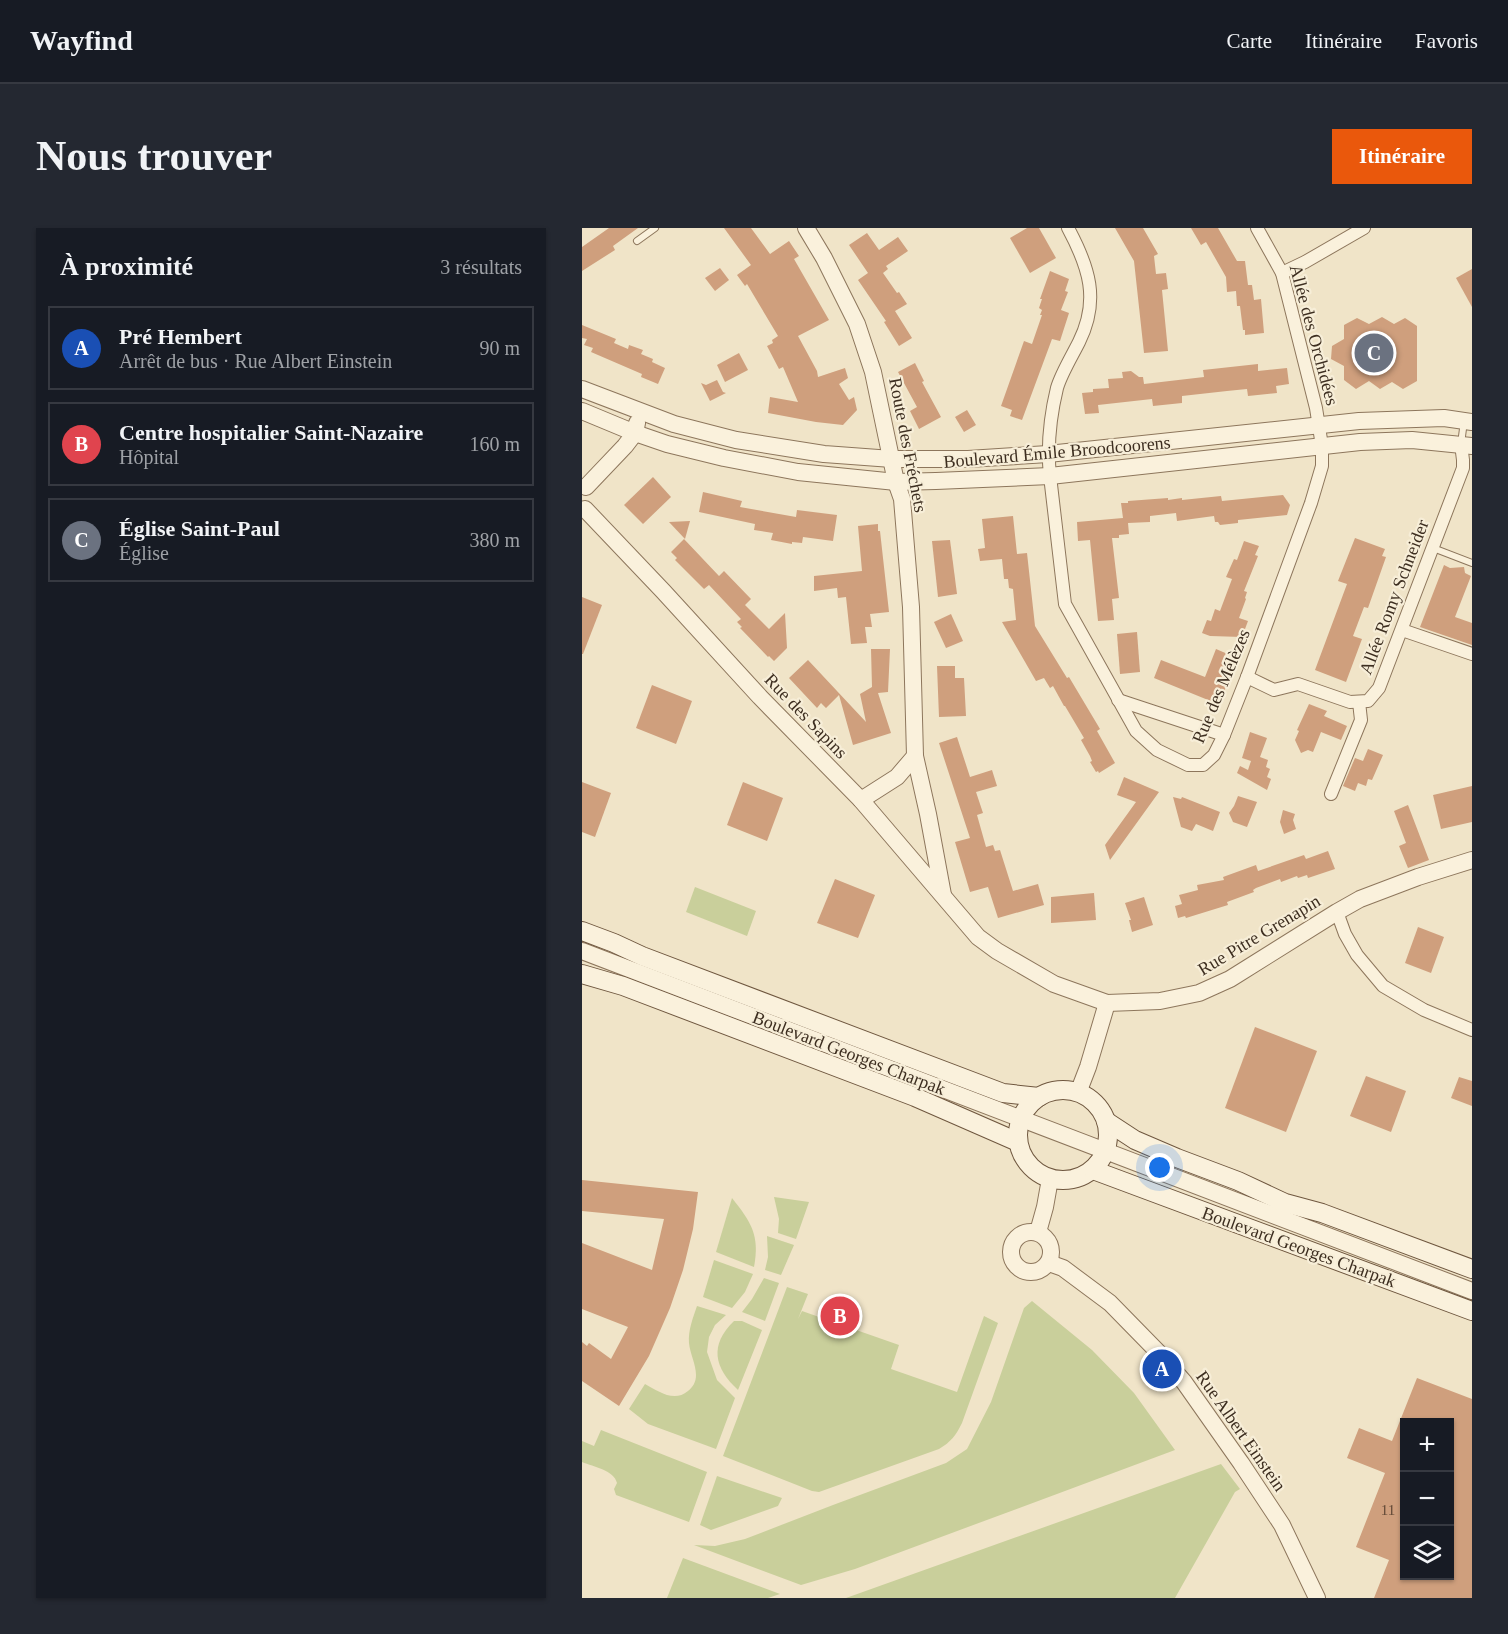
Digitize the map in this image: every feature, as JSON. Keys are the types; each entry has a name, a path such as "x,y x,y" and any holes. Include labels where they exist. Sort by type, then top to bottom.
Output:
{"main road":[{"name":"Boulevard Georges Charpak","path":"582,931 642,957 1003,1093 1039,1097 1065,1090 1078,1093 1090,1099 1107,1121 1135,1140 1238,1181 1285,1203 1322,1213 1472,1269"},
{"name":"Boulevard Georges Charpak","path":"582,974 623,986 915,1097 1018,1142"},
{"path":"1039,1097 1029,1106 1021,1119 1018,1142 1029,1165 1050,1179 1065,1181 1080,1178 1111,1154 1107,1121"},
{"name":"Boulevard Georges Charpak","path":"1093,1170 1472,1311"}],"street":[{"name":"Route des Fréchets","path":"806,228 824,258 857,324 873,372 896,482 902,499 911,607 915,756 943,896"},
{"name":"Rue des Mélèzes","path":"1068,228 1087,269 1092,297 1086,329 1057,386 1049,436 1050,476 1065,604 1136,731 1157,750 1188,765 1203,765 1214,755 1247,677 1311,503 1322,466 1322,450"},
{"name":"Allée des Orchidées","path":"1257,228 1282,273 1313,398 1322,450"},
{"path":"1282,273 1364,228"},
{"path":"582,389 674,424 736,440 824,454 892,459 968,459 1048,454 1359,421 1444,418 1468,421"},
{"name":"Boulevard Émile Broodcoorens","path":"582,411 667,444 745,462 798,472 896,482 1050,476 1322,450 1360,442 1412,440 1466,445"},
{"path":"583,510 590,501 589,491 584,486 625,446 635,433 639,412"},
{"name":"Allée Romy Schneider","path":"1359,702 1368,701 1379,688 1462,468 1466,445"},
{"name":"Rue des Sapins","path":"583,510 861,800 978,938 997,951"},
{"path":"1402,630 1472,654"},
{"path":"1247,677 1274,690 1298,684 1350,702 1359,702 1361,720 1331,794"},
{"path":"1118,700 1224,735"},
{"path":"861,800 897,777 915,756"},
{"path":"914,862 934,848"},
{"name":"Rue Pitre Grenapin","path":"997,951 1054,984 1107,1003 1160,1000 1199,993 1230,979 1360,899 1472,860"},
{"path":"1337,912 1345,934 1358,955 1383,986 1424,1010 1472,1030"},
{"name":"Boulevard Georges Charpak","path":"582,951 1472,1291"},
{"path":"1078,1093 1107,1003"},
{"path":"1038,1232 1050,1179"},
{"path":"1025,1232 1038,1232 1044,1235 1051,1245 1051,1257 1048,1263 1038,1271 1020,1269 1012,1259 1011,1247 1018,1236 1025,1232"},
{"name":"Rue Albert Einstein","path":"1048,1263 1063,1268 1110,1303 1184,1382 1282,1525 1317,1598"}],"lane":[{"path":"637,241 655,228"},
{"path":"1466,445 1468,421"},
{"path":"1433,548 1472,563"}],"green space":[{"path":"695,887 756,911 747,936 686,912"},
{"path":"774,1197 809,1202 796,1239 778,1233 779,1219"},
{"path":"732,1198 749,1222 755,1237 754,1267 716,1252"},
{"path":"767,1236 794,1245 781,1275 765,1270 768,1257"},
{"path":"714,1260 753,1274 745,1292 732,1308 703,1297"},
{"path":"764,1278 779,1283 765,1321 742,1312"},
{"path":"787,1287 808,1294 798,1319 802,1311 899,1345 891,1369 957,1392 984,1316 998,1323 962,1423 953,1438 939,1449 819,1492 723,1456"},
{"path":"1032,1301 1092,1350 1134,1393 1175,1450 855,1569 801,1585 694,1545 715,1546 745,1539 946,1463 967,1449 991,1402 1024,1308"},
{"path":"697,1306 726,1315 715,1325 709,1337 707,1352 717,1380 735,1398 716,1449 648,1424 629,1409 645,1384 672,1396 683,1394 693,1386 696,1371 689,1338"},
{"path":"734,1321 742,1321 762,1330 738,1390 724,1373 718,1356 721,1339"},
{"path":"601,1430 707,1472 689,1522 616,1495 614,1489 617,1483 612,1475 582,1462 582,1441 594,1446"},
{"path":"1221,1464 1240,1489 1235,1492 1175,1598 846,1598"},
{"path":"717,1476 782,1498 778,1506 711,1530 700,1525"},
{"path":"683,1558 780,1594 768,1598 667,1598"}],"building":[{"path":"609,228 638,228 613,246 615,250 582,271 582,247"},
{"path":"724,228 751,228 770,254 789,241 799,256 794,259 829,320 798,336 818,377 845,368 848,378 839,384 849,400 854,397 857,410 843,425 768,413 770,397 798,402 783,367 779,369 767,346 773,343 772,340 778,336 747,284 745,286 737,275 751,265"},
{"path":"1027,228 1039,228 1056,258 1030,273 1010,238"},
{"path":"1115,228 1143,228 1158,254 1154,256 1156,274 1166,273 1168,289 1162,290 1168,351 1144,353 1134,261"},
{"path":"1191,228 1218,228 1237,261 1245,261 1248,285 1252,285 1254,300 1261,299 1264,333 1245,335 1240,306 1237,306 1236,291 1227,292 1226,277 1206,242 1201,245"},
{"path":"867,233 879,250 898,237 908,251 886,266 888,269 883,273 907,304 895,311 912,338 899,346 884,322 886,321 858,280 868,273 849,245"},
{"path":"720,268 729,280 715,291 705,278"},
{"path":"1472,269 1472,307 1456,278"},
{"path":"1050,271 1069,279 1065,291 1068,292 1061,310 1069,313 1060,341 1052,339 1022,420 1010,416 1012,410 1001,406 1024,341 1032,344 1042,315 1040,315 1042,310 1039,308 1042,299 1040,299"},
{"path":"1382,317 1394,324 1405,318 1417,326 1417,381 1403,389 1392,382 1380,389 1369,381 1356,389 1344,380 1344,366 1331,359 1332,346 1344,339 1344,325 1357,318 1369,324"},
{"path":"582,325 616,339 614,343 628,349 629,345 643,350 641,354 665,368 658,384 641,377 642,374 591,352 593,348 584,345 587,339 582,338"},
{"path":"739,353 748,370 725,382 717,365"},
{"path":"915,363 924,381 922,382 941,417 919,429 910,411 917,407 898,372"},
{"path":"1258,364 1258,371 1287,368 1289,384 1276,386 1277,393 1248,396 1247,389 1227,391 1182,396 1182,403 1153,406 1152,399 1098,405 1099,413 1085,414 1082,393 1093,392 1093,389 1109,388 1108,379 1123,378 1122,372 1131,371 1143,377 1144,384 1204,377 1203,370"},
{"path":"717,380 723,392 726,393 710,401 701,383 706,385"},
{"path":"967,410 976,425 964,432 955,417"},
{"path":"653,477 671,497 643,524 624,505"},
{"path":"703,492 742,501 740,507 796,517 797,510 837,515 833,541 803,537 802,543 792,542 792,544 771,540 773,533 754,530 755,524 699,512"},
{"path":"1283,495 1290,505 1287,515 1238,520 1238,523 1220,525 1215,522 1214,516 1177,521 1176,513 1150,516 1150,522 1128,523 1129,534 1112,538 1119,598 1112,599 1114,620 1098,621 1090,540 1078,541 1077,522 1123,518 1121,503 1128,503 1128,501 1168,498 1168,500 1182,498 1182,500 1221,496 1222,501"},
{"path":"1013,516 1017,554 1027,553 1035,626 1100,729 1097,731 1115,763 1099,773 1090,762 1092,761 1090,756 1081,740 1084,738 1053,686 1050,688 1044,678 1036,681 1002,622 1016,620 1013,589 1009,588 1008,579 1004,579 1002,559 980,561 978,549 985,548 982,519"},
{"path":"690,521 685,539 669,522"},
{"path":"878,524 889,612 870,614 872,627 865,627 867,643 851,644 846,597 838,598 837,588 814,591 814,576 862,571 858,526"},
{"path":"1355,538 1385,549 1382,556 1386,557 1368,608 1364,607 1353,636 1362,639 1346,682 1315,670 1347,584 1338,581"},
{"path":"684,539 719,576 724,571 751,599 745,605 769,629 785,613 787,648 774,661 740,628 742,627 737,622 741,619 709,585 704,589 675,560 677,558 671,552"},
{"path":"950,540 957,594 938,597 932,541"},
{"path":"1244,541 1259,546 1255,555 1258,556 1244,591 1247,592 1246,599 1239,618 1248,621 1242,637 1210,636 1202,633 1207,620 1211,621 1215,609 1220,611 1232,579 1226,577 1234,559 1237,560"},
{"path":"1444,565 1450,568 1464,567 1465,573 1471,576 1455,617 1472,623 1472,645 1420,627"},
{"path":"582,597 602,605 583,654 582,654"},
{"path":"951,614 963,641 946,648 934,622"},
{"path":"1137,632 1140,672 1120,674 1117,634"},
{"path":"871,649 890,649 888,692 878,693 891,733 853,745 839,695 826,708 821,703 817,708 789,678 808,660 866,722 860,694 872,687"},
{"path":"1216,649 1230,655 1219,684 1226,687 1220,702 1214,699 1213,702 1154,678 1161,660 1205,677"},
{"path":"937,666 955,666 955,678 964,678 966,716 939,717"},
{"path":"652,685 692,701 676,744 636,728"},
{"path":"1309,704 1327,711 1324,716 1347,726 1341,740 1321,732 1313,752 1308,750 1301,753 1295,740"},
{"path":"1250,732 1267,738 1260,757 1268,760 1266,767 1270,769 1267,777 1271,779 1267,790 1237,773 1240,766 1248,770 1251,761 1242,758"},
{"path":"957,737 970,777 992,770 997,786 976,792 983,813 977,815 986,847 993,845 995,851 1000,850 1013,891 1038,884 1044,905 998,918 988,887 970,892 955,842 970,838 939,743"},
{"path":"1368,749 1383,755 1372,780 1368,779 1366,786 1358,783 1355,791 1343,786 1355,758 1363,761"},
{"path":"1124,777 1159,792 1110,860 1105,845 1136,802 1117,795"},
{"path":"582,782 611,793 595,837 582,832"},
{"path":"743,782 783,798 767,841 727,825"},
{"path":"1472,786 1472,822 1441,829 1433,795"},
{"path":"1238,796 1257,802 1247,827 1233,822 1229,813"},
{"path":"1173,797 1181,799 1182,797 1220,812 1213,831 1196,824 1192,831 1181,827"},
{"path":"1408,805 1429,860 1408,868 1399,846 1406,843 1394,811"},
{"path":"1283,810 1295,814 1293,820 1296,829 1284,834 1280,822"},
{"path":"1328,851 1335,869 1308,878 1307,875 1298,878 1297,876 1281,882 1280,879 1227,902 1228,905 1186,918 1185,916 1178,918 1175,906 1182,904 1179,895 1198,890 1197,885 1224,880 1223,877 1256,865 1258,871 1304,855 1306,859"},
{"path":"835,879 875,895 858,938 817,923"},
{"path":"1094,893 1096,920 1051,923 1051,897"},
{"path":"1144,897 1153,925 1132,932 1129,920 1131,920 1125,903"},
{"path":"1418,927 1444,937 1431,973 1405,963"},
{"path":"1255,1027 1317,1051 1286,1132 1225,1108"},
{"path":"1366,1076 1406,1091 1391,1132 1350,1116"},
{"path":"1459,1077 1472,1081 1472,1106 1451,1098"},
{"path":"582,1180 698,1192 693,1229 683,1270 670,1308 649,1356 619,1406 582,1381 582,1342 587,1346 589,1343 611,1359 628,1327 582,1309 582,1243 652,1270 664,1219 582,1211"},
{"path":"1417,1378 1472,1399 1472,1598 1374,1598 1389,1560 1356,1547 1385,1473 1347,1458 1359,1428 1392,1441 1400,1421 1400,1580 1454,1580 1454,1418 1401,1418"}],"place":[{"name":"Église Saint-Paul","path":"1374,353"},
{"name":"Centre hospitalier Saint-Nazaire","path":"840,1316"},
{"name":"Pré Hembert","path":"1162,1369"}]}
